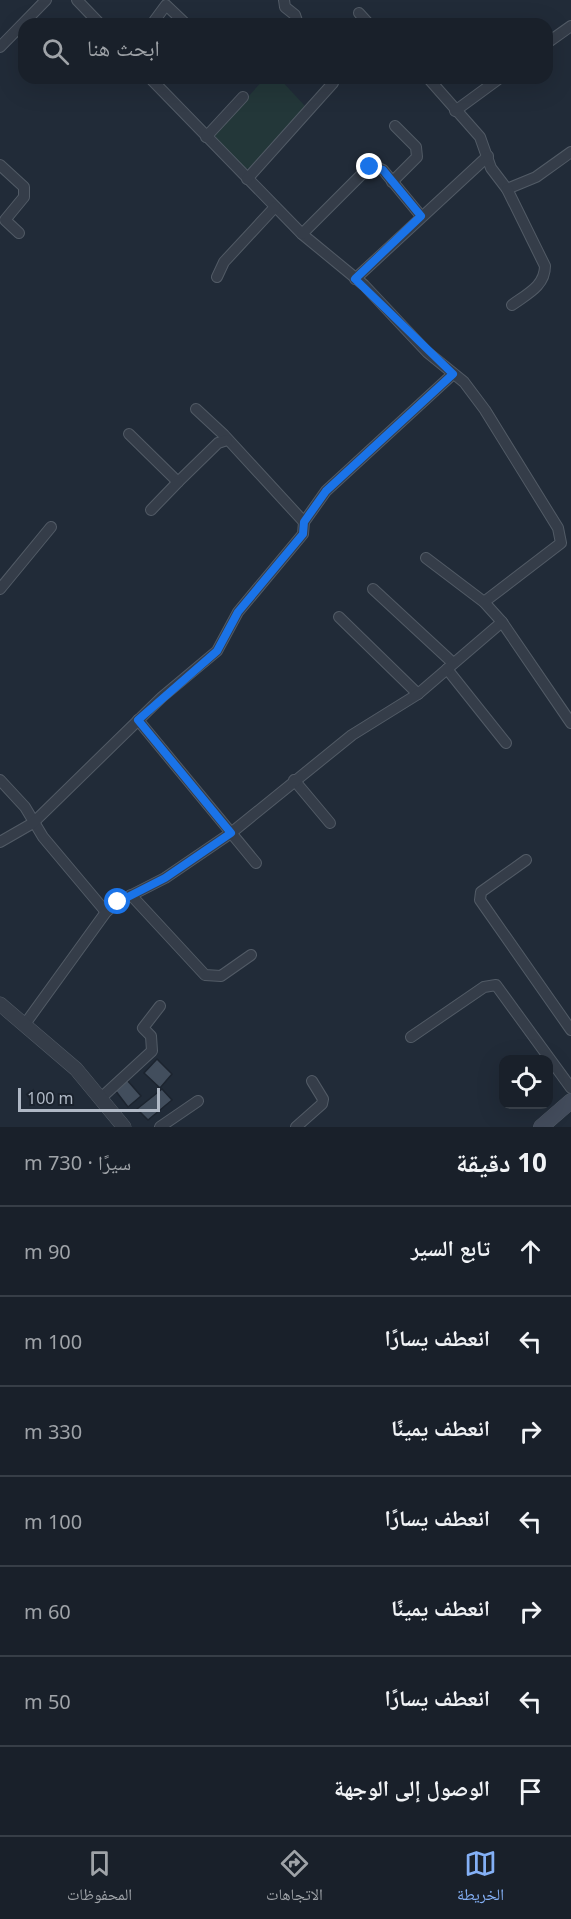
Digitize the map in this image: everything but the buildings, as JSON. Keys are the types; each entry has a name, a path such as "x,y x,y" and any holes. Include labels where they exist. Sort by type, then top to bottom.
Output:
{"main road":[{"path":"541,1127 571,1101"}],"street":[{"path":"28,18 46,0"},
{"path":"77,0 94,18"},
{"path":"285,0 285,7 296,18"},
{"path":"156,18 166,5 180,18"},
{"path":"359,13 364,18"},
{"path":"553,39 571,26"},
{"path":"0,47 18,29"},
{"path":"156,84 302,234 355,279 464,382 485,410 566,540 484,602"},
{"path":"247,179 330,84"},
{"path":"433,84 480,137 491,168 507,189 545,266 545,275 540,284 512,305"},
{"path":"455,111 492,84"},
{"path":"206,137 243,97"},
{"path":"392,182 417,156 416,147 395,126"},
{"path":"507,189 536,177 571,152"},
{"path":"355,279 488,156"},
{"path":"0,165 24,187 24,197 4,220 19,234"},
{"path":"302,234 370,167 383,170 421,216"},
{"path":"473,169 491,168"},
{"path":"217,278 224,262 275,207"},
{"path":"0,842 33,823 138,720 217,651 238,612 303,534 304,522 326,491 453,374"},
{"path":"196,409 304,522"},
{"path":"129,434 178,482"},
{"path":"151,510 218,443 227,440"},
{"path":"0,589 51,527"},
{"path":"426,558 484,602 502,622 571,723"},
{"path":"373,589 450,666 506,743"},
{"path":"339,617 418,694"},
{"path":"25,1024 106,912 131,895 165,878 231,833 352,735 418,694 502,622"},
{"path":"138,720 255,863"},
{"path":"0,780 25,807 33,823 106,912"},
{"path":"294,780 330,823"},
{"path":"526,861 481,892 480,900 571,1030"},
{"path":"131,895 201,973 221,976 251,954"},
{"path":"411,1037 484,987 496,986 571,1088"},
{"path":"0,1004 76,1069 102,1097 124,1127"},
{"path":"102,1097 152,1051 152,1036 143,1028 160,1006"},
{"path":"296,1127 322,1104 322,1099 312,1081"},
{"path":"160,1127 198,1101"}],"green space":[{"path":"260,84 285,84 305,106 252,168 244,169 216,139 215,133"}],"route":[{"path":"118,902 165,878 231,833 138,720 217,651 238,612 303,534 304,522 326,491 365,458 453,374 427,352 364,285 355,279 421,216 383,170 379,167 370,167"}]}
